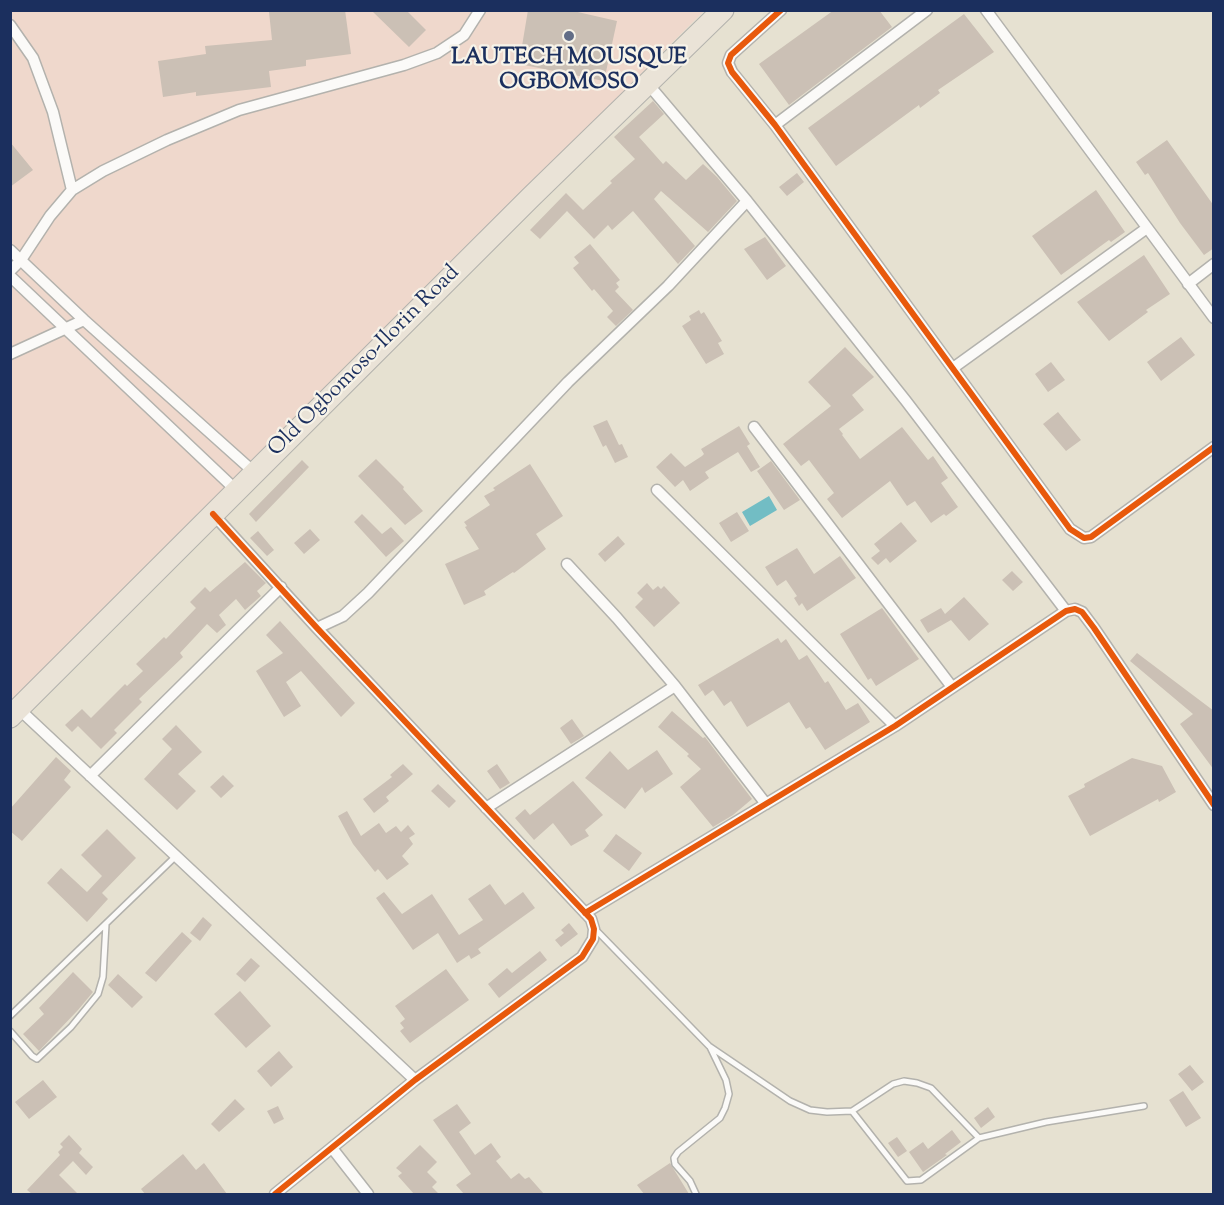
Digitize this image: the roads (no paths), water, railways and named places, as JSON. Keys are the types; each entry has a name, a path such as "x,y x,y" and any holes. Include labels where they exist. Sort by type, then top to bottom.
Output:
{"highway":[{"name":"Old Ogbomoso-Ilorin Road","path":"15,713 530,198 723,10"}],"street":[{"path":"237,490 10,273 50,216 72,190 103,171 167,140 239,110 404,65 437,53 464,35 480,10"},
{"path":"781,10 731,55 728,63 732,72 775,125 1071,529 1084,538 1091,537 1214,447"},
{"path":"775,125 927,10"},
{"path":"986,10 1214,318"},
{"path":"10,25 33,58 53,112 72,190"},
{"path":"648,84 747,201 906,401 1066,611"},
{"path":"317,627 343,616 368,593 568,382 668,286 747,201"},
{"path":"953,368 1147,228"},
{"path":"10,250 84,320 255,473"},
{"path":"1188,284 1214,264"},
{"path":"10,354 84,320"},
{"path":"754,427 952,687"},
{"path":"657,490 895,726"},
{"path":"213,514 591,919 594,929 594,939 582,957 415,1080 275,1194"},
{"path":"567,564 675,686 766,804"},
{"path":"90,776 281,587"},
{"path":"585,913 895,726 1066,611 1075,609 1082,612 1214,805"},
{"path":"486,808 675,686"},
{"path":"15,713 90,776 415,1080"},
{"path":"332,1148 368,1194"}],"lane":[{"path":"10,1016 176,856"},
{"path":"10,1031 37,1059 70,1027 98,994 103,977 106,924"},
{"path":"594,929 709,1046 790,1101 810,1110 827,1113 852,1111 893,1084 904,1081 916,1083 931,1088 979,1138"},
{"path":"696,1194 690,1181 675,1164 674,1158 678,1152 720,1118 727,1101 729,1094 726,1080 709,1046"},
{"path":"852,1111 907,1181 921,1180 979,1138 1046,1122 1144,1106"}],"water":[{"path":"769,496 777,510 750,526 742,512"}],"place":[{"name":"LAUTECH MOUSQUE OGBOMOSO","path":"569,36"}]}
